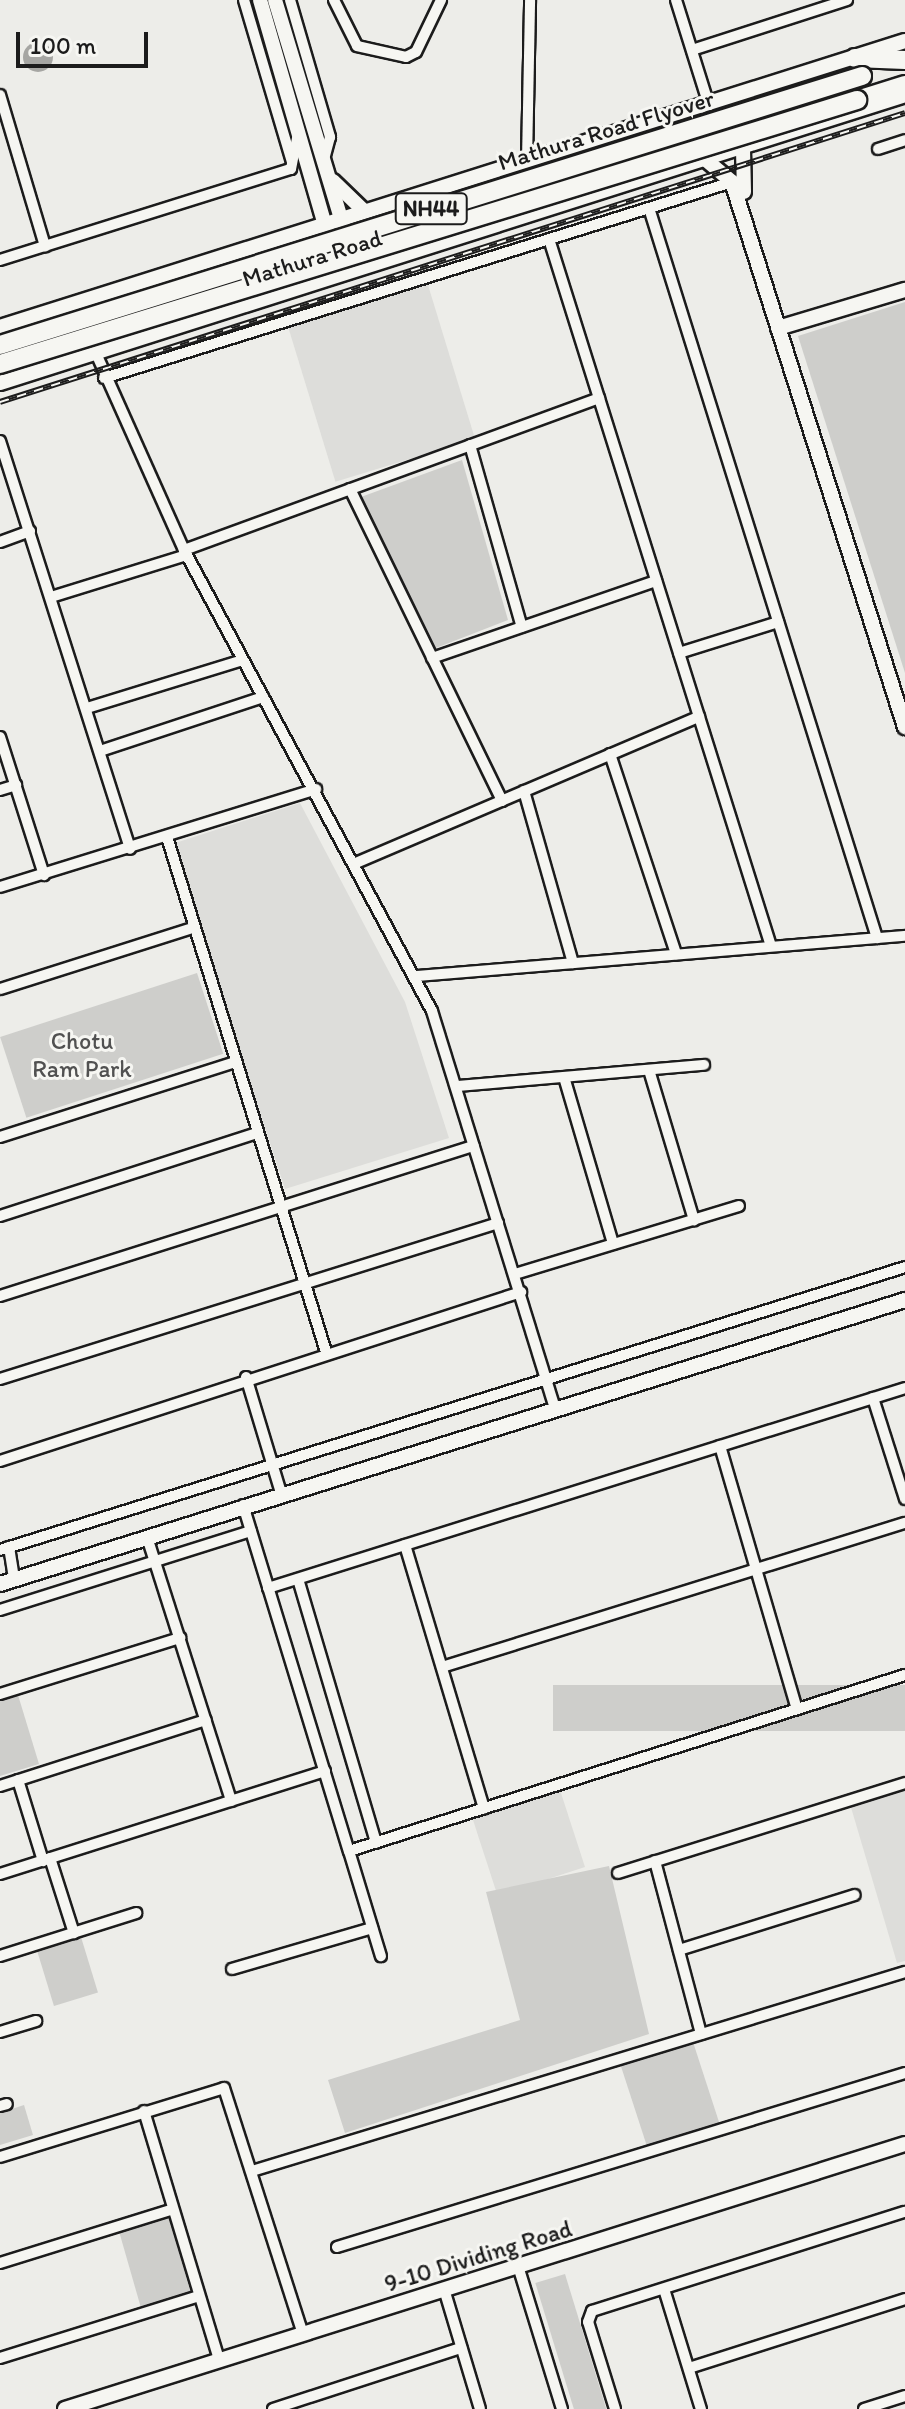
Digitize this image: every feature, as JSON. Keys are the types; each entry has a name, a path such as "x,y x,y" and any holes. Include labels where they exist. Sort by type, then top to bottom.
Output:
{"highway":[{"path":"855,58 905,61"},
{"name":"Mathura Road Flyover","path":"0,345 905,61"},
{"name":"Mathura Road Flyover","path":"0,364 902,89"}],"street":[{"path":"244,0 294,168"},
{"path":"260,0 293,108 304,123 339,192 362,209"},
{"path":"275,0 304,123 316,193 339,275"},
{"path":"290,0 330,137 323,163 356,269"},
{"path":"334,0 357,46 406,57 416,52 441,0"},
{"path":"527,161 530,0"},
{"path":"676,0 709,105"},
{"path":"692,50 847,0"},
{"name":"Mathura Road","path":"0,327 323,220 527,161 905,41"},
{"path":"0,95 45,246"},
{"name":"Mathura Road","path":"0,383 743,150 862,103"},
{"path":"294,168 304,123"},
{"path":"878,149 905,140"},
{"path":"743,150 740,180 781,328 905,727"},
{"path":"706,160 732,182 905,704"},
{"path":"0,260 294,168"},
{"path":"104,378 732,182"},
{"path":"300,228 316,193"},
{"path":"386,202 375,227 379,240 405,254"},
{"path":"649,208 877,938"},
{"path":"279,235 300,253 303,277 295,288"},
{"path":"549,239 771,946"},
{"path":"781,328 905,290"},
{"path":"95,351 104,378 186,552 416,976 457,1086 555,1408"},
{"path":"51,597 186,552 599,398"},
{"path":"0,441 130,849"},
{"path":"470,445 522,627"},
{"path":"350,489 502,801"},
{"path":"0,542 30,531"},
{"path":"432,658 656,581"},
{"path":"679,653 778,622"},
{"path":"87,708 243,660"},
{"path":"100,751 263,697"},
{"path":"356,863 699,717"},
{"path":"0,737 44,875"},
{"path":"610,754 676,954"},
{"path":"0,790 16,785"},
{"path":"0,887 316,789"},
{"path":"524,791 573,963"},
{"path":"167,837 192,928 326,1352"},
{"path":"0,989 192,928"},
{"path":"416,976 905,936"},
{"path":"0,1137 235,1062"},
{"path":"457,1086 704,1065"},
{"path":"649,1070 694,1220"},
{"path":"564,1077 613,1244"},
{"path":"0,1216 257,1133"},
{"path":"0,1296 283,1211 474,1146"},
{"path":"515,1274 739,1206"},
{"path":"0,1379 498,1223"},
{"path":"905,1267 2,1548 7,1582 281,1493 905,1300"},
{"path":"0,1461 246,1377 521,1292"},
{"path":"246,1377 281,1493"},
{"path":"268,1588 905,1388"},
{"path":"873,1398 905,1499"},
{"path":"720,1446 797,1709"},
{"path":"243,1505 381,1956"},
{"path":"442,1667 905,1523"},
{"path":"0,1610 251,1531"},
{"path":"147,1537 231,1801"},
{"path":"405,1545 484,1808"},
{"path":"298,1579 376,1843"},
{"path":"0,1694 180,1638"},
{"path":"349,1851 905,1675"},
{"path":"0,1786 206,1720"},
{"path":"0,1874 325,1771"},
{"path":"18,1780 74,1933"},
{"path":"618,1873 905,1783"},
{"path":"655,1861 701,2034"},
{"path":"679,1950 855,1895"},
{"path":"0,1956 136,1913"},
{"path":"232,1969 372,1928"},
{"path":"252,2171 905,1972"},
{"path":"0,2032 36,2021"},
{"path":"337,2247 905,2073"},
{"path":"0,2157 224,2088 303,2334"},
{"path":"144,2111 219,2360"},
{"name":"9-10 Dividing Road","path":"65,2409 905,2144"},
{"path":"0,2263 173,2209"},
{"path":"615,2409 589,2313 905,2212"},
{"path":"518,2266 562,2409"},
{"path":"444,2289 480,2409"},
{"path":"664,2289 701,2409"},
{"path":"0,2358 199,2296"},
{"path":"689,2368 905,2299"},
{"path":"273,2409 461,2348"},
{"path":"864,2409 905,2396"}],"shaded area":[{"path":"38,42 49,46 53,57 49,68 38,72 27,68 23,57 27,46"},
{"path":"428,285 475,439 335,482 288,328"},
{"path":"300,803 405,1002 449,1138 285,1189 172,844"},
{"path":"905,1788 905,1961 897,1963 850,1804"},
{"path":"560,1790 585,1867 498,1895 473,1818"}],"green space":[{"path":"905,302 905,673 798,336"},
{"path":"462,460 508,620 436,648 361,497"},
{"name":"Chotu Ram Park","path":"197,973 223,1054 26,1118 0,1037"},
{"path":"553,1685 905,1685 905,1731 553,1731"},
{"path":"18,1695 39,1764 0,1776 0,1701"},
{"path":"609,1866 649,2034 345,2133 328,2080 520,2020 486,1892"},
{"path":"81,1937 98,1992 54,2006 37,1950"},
{"path":"693,2042 720,2124 647,2147 621,2065"},
{"path":"24,2105 33,2135 0,2145 0,2113"},
{"path":"169,2217 190,2292 141,2306 119,2231"},
{"path":"565,2274 606,2409 574,2409 535,2283"}],"railway":[{"path":"0,402 905,113"}]}
